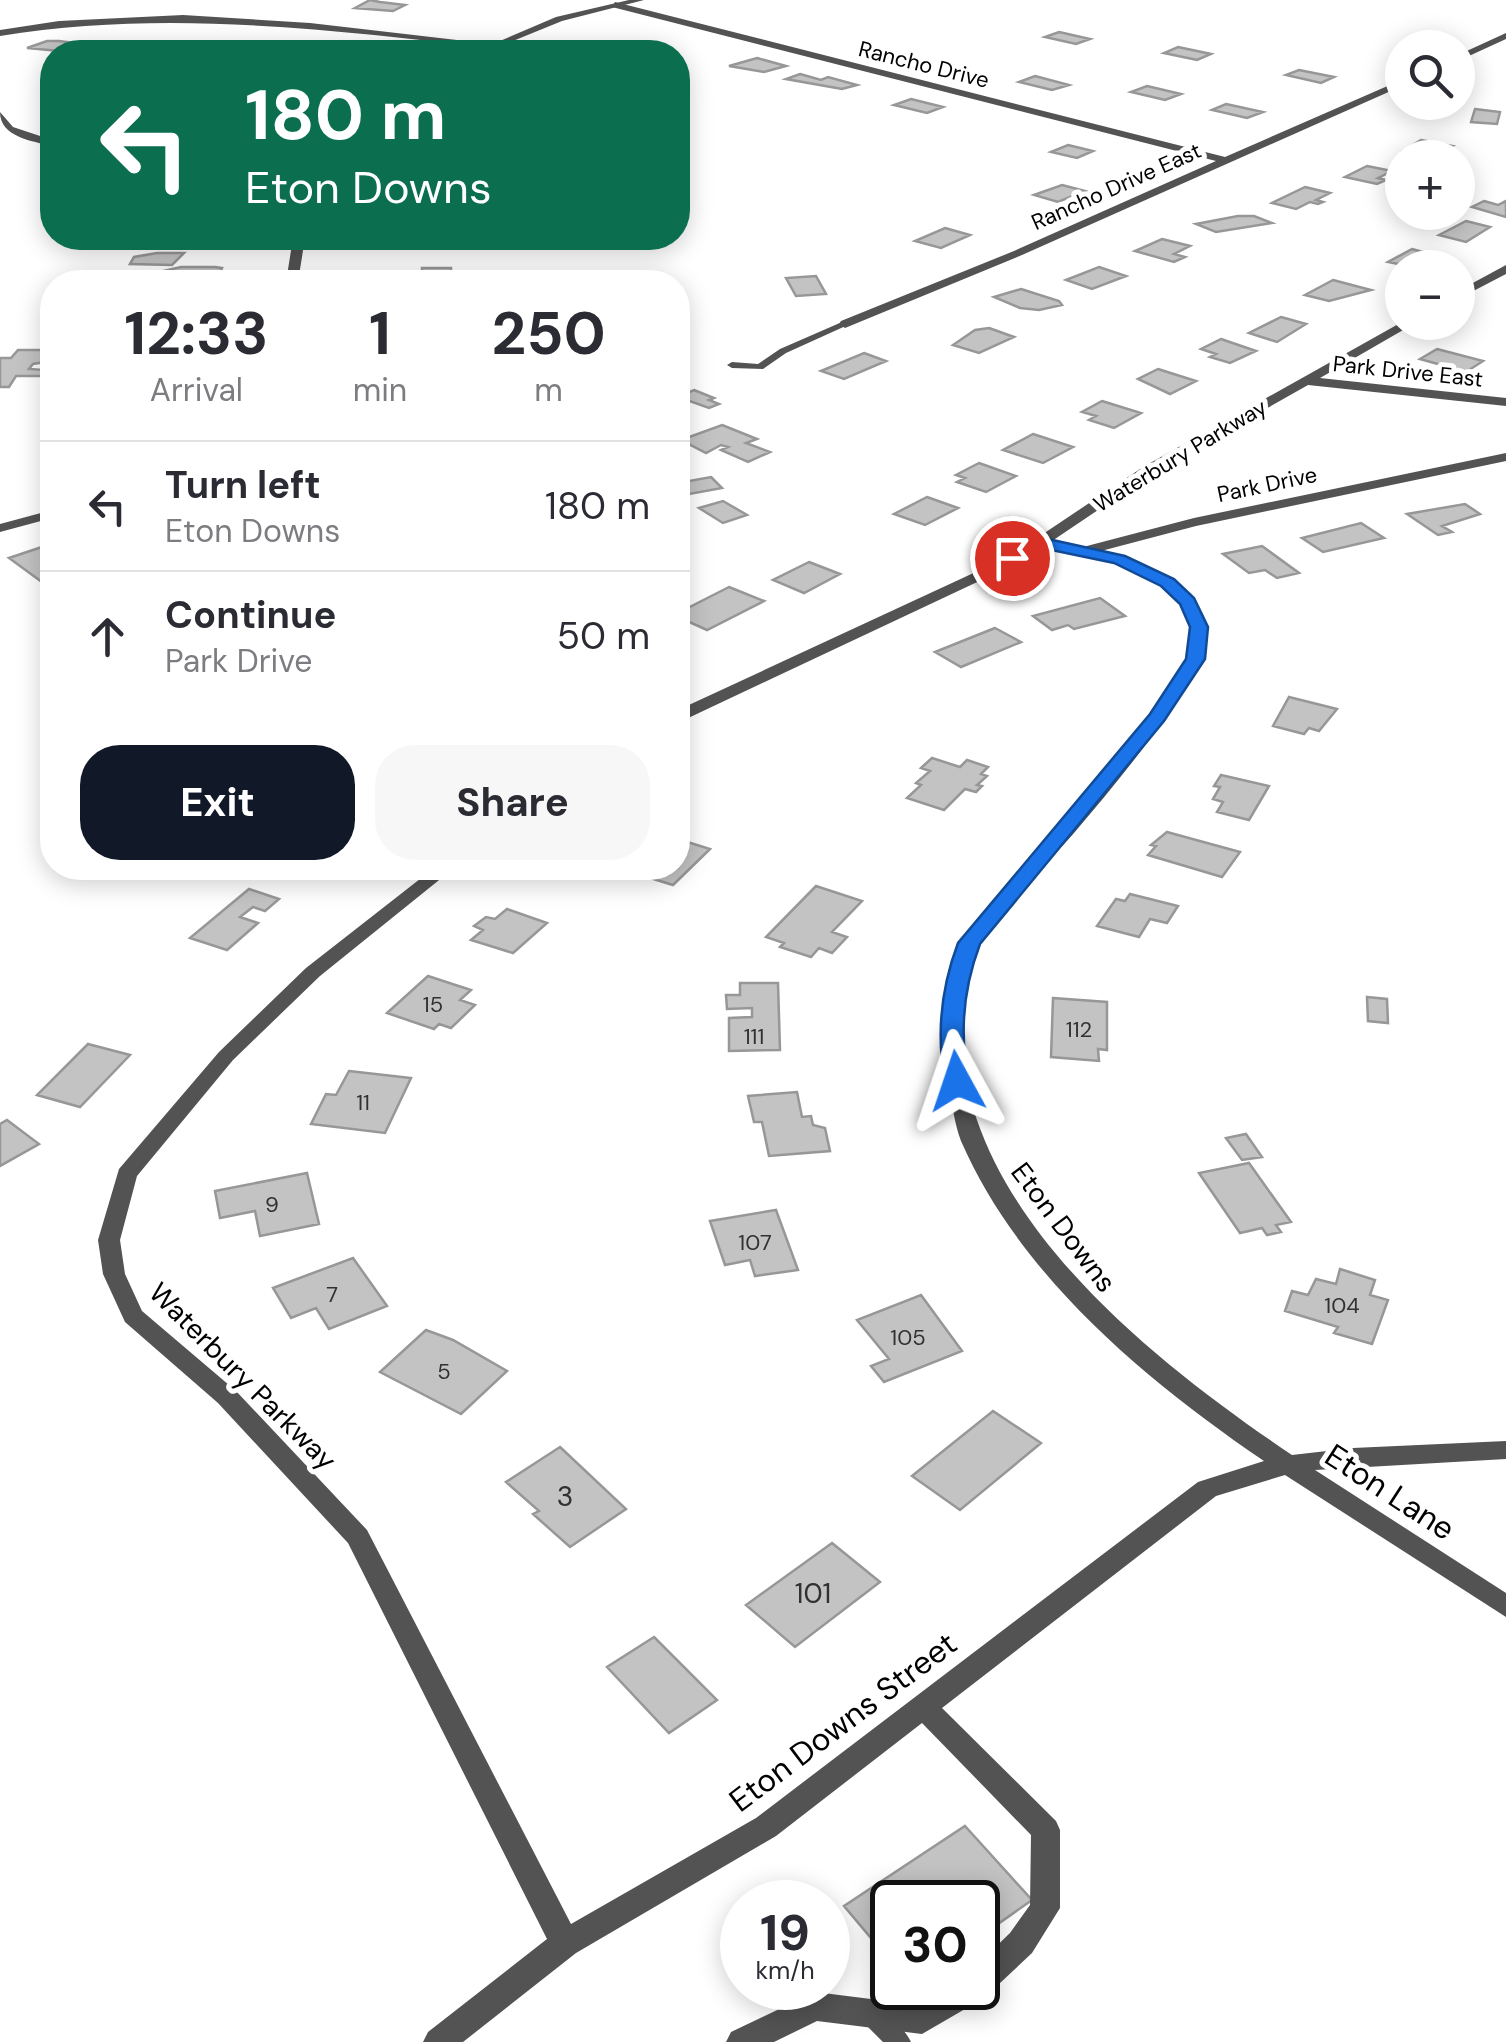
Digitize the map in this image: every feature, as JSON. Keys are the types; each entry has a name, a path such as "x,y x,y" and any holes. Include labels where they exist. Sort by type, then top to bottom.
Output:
{"street":[{"path":"505,40 530,28 640,0"},
{"name":"Rancho Drive","path":"614,6 1224,160"},
{"path":"0,32 78,16 153,10 290,18 457,40"},
{"path":"0,21 20,26"},
{"path":"1475,50 1506,36"},
{"name":"Rancho Drive East","path":"845,324 1018,253 1385,90"},
{"path":"0,115 9,129 40,139"},
{"path":"1475,286 1506,269"},
{"name":"Waterbury Parkway","path":"690,710 985,573 1148,470 1385,337"},
{"name":"Park Drive East","path":"1307,381 1506,402"},
{"name":"Park Drive","path":"1039,542 1081,552 1194,522 1506,457"},
{"path":"0,528 40,517"},
{"name":"Eton Downs","path":"1081,552 1119,560 1168,583 1188,601 1199,627 1196,659 1094,798 969,943 955,981 952,1054 968,1135 1004,1204 1066,1284 1124,1343 1288,1464"},
{"name":"Waterbury Parkway","path":"430,880 314,972 226,1056 127,1174 110,1240 114,1274 133,1316 227,1397 358,1537 565,1944"},
{"name":"Eton Downs Street","path":"439,2042 565,1944 766,1827 1207,1489 1238,1474 1288,1464 1506,1450"},
{"name":"Eton Lane","path":"1288,1464 1506,1606"},
{"path":"923,1707 1046,1830 1045,1908 1021,1943 1000,1962"},
{"path":"742,2042 815,2006 922,2020 937,2010"}],"lane":[{"path":"732,365 760,367 783,351 845,324"},
{"path":"870,2013 899,2042"}],"building":[{"path":"370,0 405,5 393,11 355,8"},
{"path":"1059,32 1090,39 1076,44 1045,37"},
{"path":"1178,47 1211,54 1197,60 1164,53"},
{"path":"757,58 786,66 764,72 729,66"},
{"path":"1299,70 1334,77 1321,83 1286,75"},
{"path":"800,74 857,85 842,89 786,79"},
{"path":"1035,76 1069,85 1052,90 1019,82"},
{"path":"1147,86 1181,94 1165,100 1131,92"},
{"path":"911,99 943,107 927,113 894,105"},
{"path":"1226,104 1263,112 1247,118 1212,110"},
{"path":"1475,109 1500,112 1497,124 1471,122 1475,120"},
{"path":"1068,145 1093,151 1077,158 1051,152"},
{"path":"1367,166 1385,170 1385,174 1378,178 1385,180 1377,184 1345,177"},
{"path":"1062,185 1085,191 1058,202 1034,195"},
{"path":"1305,187 1330,193 1316,200 1323,202 1310,202 1296,209 1272,203"},
{"path":"1484,201 1498,205 1506,201 1506,217 1475,208"},
{"path":"1254,216 1272,223 1216,232 1196,224"},
{"path":"1475,223 1490,227 1466,242 1439,235 1449,230 1475,230"},
{"path":"945,228 970,235 941,248 915,241"},
{"path":"1162,239 1190,246 1174,254 1185,257 1174,262 1135,251"},
{"path":"184,253 172,265 130,264 134,257"},
{"path":"181,267 222,268 221,270 168,270"},
{"path":"1099,267 1126,276 1092,289 1066,280"},
{"path":"816,276 826,294 796,296 786,278"},
{"path":"1333,280 1371,290 1329,301 1305,295"},
{"path":"1021,289 1062,305 1039,310 1020,308 994,297"},
{"path":"1281,317 1306,324 1277,342 1249,333"},
{"path":"989,328 1014,337 979,353 953,345 975,330"},
{"path":"1221,339 1256,351 1230,363 1210,357 1216,354 1201,349"},
{"path":"1437,349 1483,361 1466,372 1420,359"},
{"path":"18,350 40,350 40,363 29,369 40,370 40,376 16,376 9,387 0,387 0,358 11,358"},
{"path":"864,353 886,361 844,379 821,371"},
{"path":"1158,369 1196,381 1170,394 1138,379"},
{"path":"690,392 714,398 709,400 719,404 709,408 690,401"},
{"path":"1102,401 1141,413 1114,428 1089,420 1096,416 1082,412"},
{"path":"722,425 757,439 746,443 770,452 748,462 721,450 728,447 721,445 706,453 690,445 690,437"},
{"path":"1033,434 1073,447 1043,463 1003,450"},
{"path":"979,463 1016,476 986,492 957,482 965,478 956,475"},
{"path":"711,477 722,488 690,494 690,481"},
{"path":"927,497 958,508 925,525 894,514"},
{"path":"723,501 747,515 723,523 699,508"},
{"path":"1465,504 1480,514 1442,526 1452,532 1438,535 1407,514"},
{"path":"1361,523 1384,538 1323,552 1302,538"},
{"path":"1262,546 1299,573 1277,578 1265,570 1249,573 1223,554"},
{"path":"40,548 40,581 9,558"},
{"path":"809,562 840,574 804,593 773,580"},
{"path":"729,587 764,601 707,630 690,622 690,607"},
{"path":"1100,598 1125,616 1074,629 1068,625 1052,630 1033,616"},
{"path":"995,628 1021,642 961,667 935,652"},
{"path":"1289,697 1337,709 1319,731 1309,728 1304,734 1273,726"},
{"path":"932,758 960,767 967,760 988,767 981,774 987,776 977,785 982,786 976,792 965,789 944,810 907,798 930,771 921,768"},
{"path":"1221,775 1269,786 1249,820 1217,812 1223,802 1213,799 1220,787 1214,786"},
{"path":"1167,832 1240,852 1222,877 1148,855 1156,846 1151,845"},
{"path":"690,843 710,849 690,868"},
{"path":"816,886 862,901 832,932 847,937 832,953 819,948 811,957 780,947 784,943 766,937"},
{"path":"249,889 279,899 265,911 253,907 240,917 258,923 227,950 190,938"},
{"path":"1130,894 1178,906 1167,923 1150,919 1139,937 1097,926 1116,899 1125,901"},
{"path":"507,909 547,923 513,953 471,940 483,930 474,926 486,917 495,919"},
{"path":"428,976 471,990 460,1000 475,1005 451,1028 439,1024 434,1029 387,1013"},
{"path":"740,983 778,983 780,1050 729,1051 729,1018 752,1017 752,1008 727,1009 726,995 740,995"},
{"path":"1367,997 1387,999 1388,1023 1368,1021"},
{"path":"1053,998 1107,1002 1107,1050 1098,1049 1099,1061 1051,1057"},
{"path":"88,1044 130,1055 80,1107 37,1095"},
{"path":"349,1071 411,1078 385,1133 311,1124 326,1094 336,1095"},
{"path":"797,1092 802,1117 811,1116 813,1125 825,1128 830,1151 769,1156 762,1122 754,1122 748,1096"},
{"path":"7,1120 39,1144 0,1166 0,1124"},
{"path":"1246,1134 1262,1157 1242,1160 1226,1138"},
{"path":"1249,1163 1291,1222 1276,1225 1281,1232 1267,1235 1262,1228 1240,1233 1199,1173"},
{"path":"307,1173 319,1224 260,1236 255,1211 220,1218 215,1191"},
{"path":"776,1210 798,1270 755,1276 750,1260 725,1265 710,1221"},
{"path":"353,1258 387,1306 329,1329 316,1308 291,1318 273,1288"},
{"path":"1340,1269 1375,1280 1370,1295 1388,1300 1372,1344 1334,1333 1338,1327 1285,1311 1292,1291 1308,1295 1316,1279 1336,1284"},
{"path":"921,1295 962,1351 884,1382 871,1366 889,1359 857,1320"},
{"path":"426,1330 453,1340 507,1371 461,1414 380,1372"},
{"path":"993,1411 1041,1443 960,1510 912,1476"},
{"path":"560,1447 626,1509 570,1547 533,1514 539,1511 506,1482"},
{"path":"832,1543 880,1582 795,1647 746,1605"},
{"path":"654,1637 717,1700 669,1733 607,1667"},
{"path":"965,1826 1032,1900 1000,1923 1000,1880 883,1880"},
{"path":"870,1889 870,1937 850,1913 850,1902"}],"route":[{"path":"957,1081 952,1054 955,981 969,943 1094,798 1196,659 1199,627 1188,601 1168,583 1119,560 1039,542 1012,558"}]}
